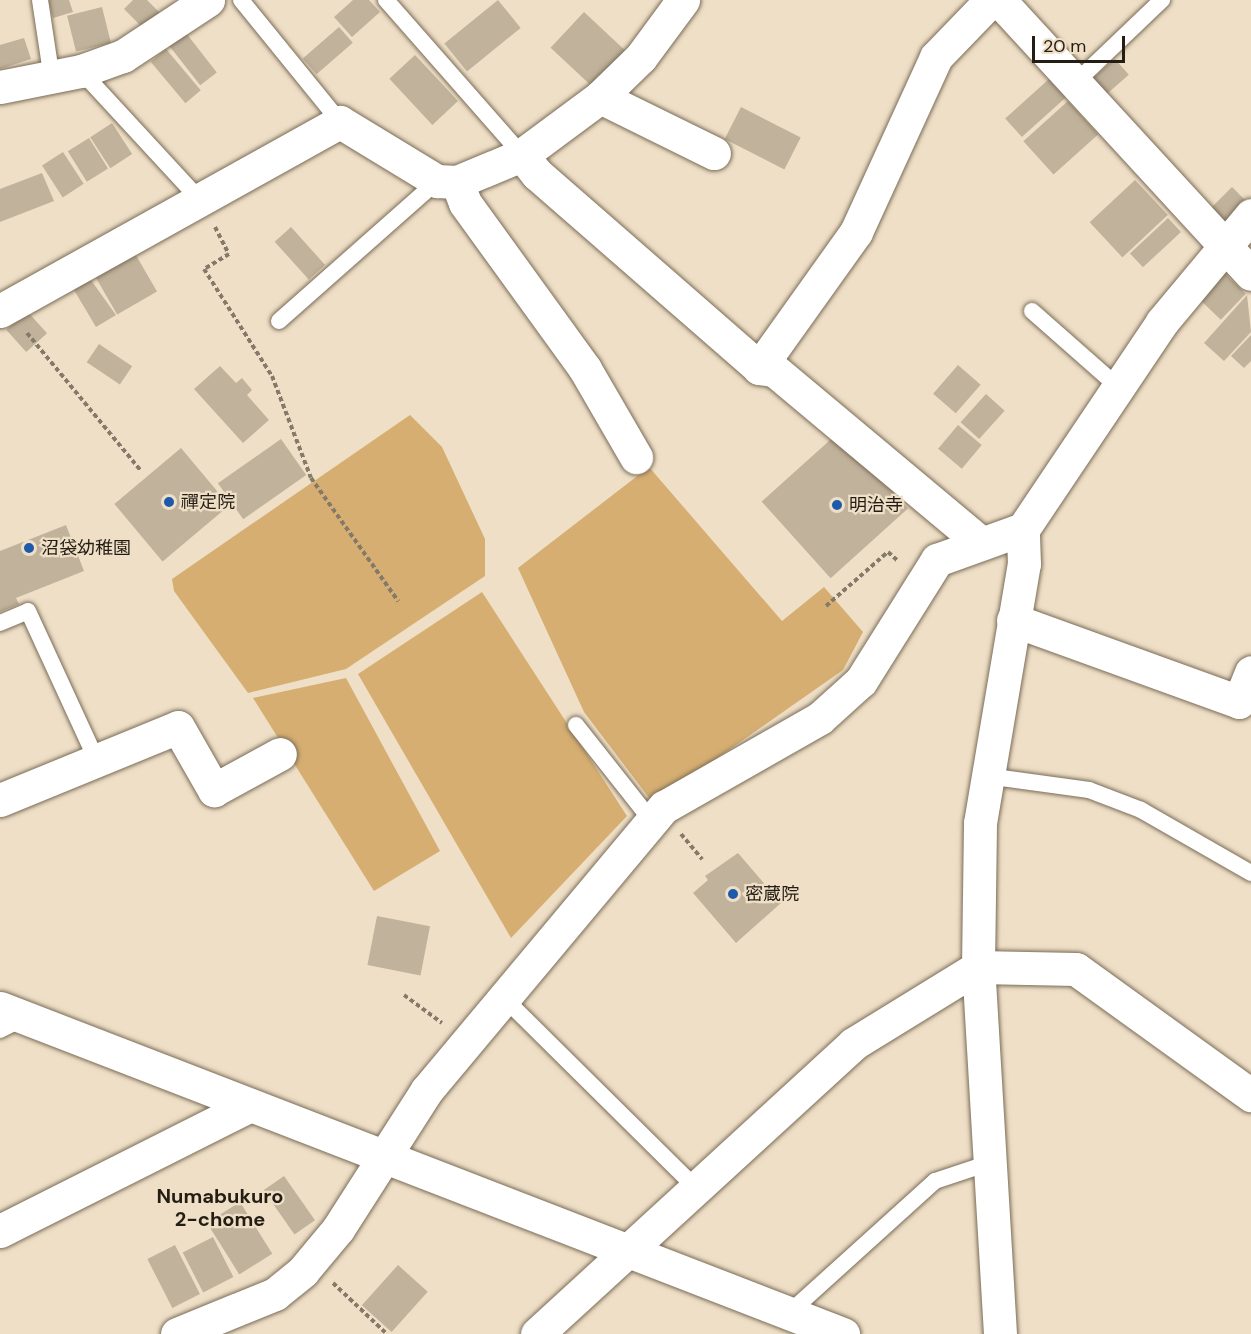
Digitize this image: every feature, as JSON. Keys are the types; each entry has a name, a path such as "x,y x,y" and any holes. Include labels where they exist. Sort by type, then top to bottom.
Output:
{"street":[{"path":"0,87 66,72 145,45 208,0"},
{"path":"447,182 522,155 600,97 641,57 682,0"},
{"path":"759,368 856,232 936,57 991,0"},
{"path":"999,0 1224,249 1251,274"},
{"path":"600,97 714,153"},
{"path":"2,309 198,198 340,122 447,182 465,202 585,369 636,457"},
{"path":"522,155 537,174 759,368 774,370 980,542"},
{"path":"1000,1334 978,967 980,823 1024,564 1023,529 1117,386 1251,215"},
{"path":"177,1334 275,1294 310,1262 386,1157 427,1090 664,807 820,718 861,681 925,584 937,560 980,542 1023,529"},
{"path":"1013,620 1239,702 1251,672"},
{"path":"0,800 178,727 214,790 280,754"},
{"path":"537,1334 628,1251 694,1186 853,1044 978,967 1076,969 1251,1095"},
{"path":"8,1019 250,1105 841,1334"},
{"path":"0,1231 250,1105"}],"lane":[{"path":"40,0 66,72 198,198"},
{"path":"241,0 340,122"},
{"path":"386,0 522,155"},
{"path":"1074,84 1162,0"},
{"path":"279,321 447,182"},
{"path":"1032,311 1117,386"},
{"path":"0,623 28,611 97,761"},
{"path":"576,725 651,820"},
{"path":"987,776 1089,790 1141,810 1251,873"},
{"path":"503,997 694,1186"},
{"path":"789,1313 935,1181 989,1163"}],"path":[{"path":"198,198 229,254 204,269 272,376 311,478 398,601"},
{"path":"2,309 141,471"},
{"path":"826,606 888,552 925,584"},
{"path":"405,995 467,1041"},
{"path":"310,1262 387,1334"}],"shaded area":[{"path":"410,415 442,447 485,539 485,576 346,669 248,693 174,591 172,579"},
{"path":"649,467 782,621 824,587 863,632 843,670 653,803 584,712 518,568"},
{"path":"482,592 627,816 511,938 358,674"},
{"path":"346,678 440,851 374,891 253,698"}],"building":[{"path":"48,0 69,0 73,12 53,18"},
{"path":"133,0 147,0 163,16 147,32 124,9"},
{"path":"353,0 369,0 380,12 352,37 334,17"},
{"path":"498,0 521,28 467,71 444,43"},
{"path":"102,7 111,43 76,52 67,16"},
{"path":"584,12 625,50 592,86 551,48"},
{"path":"339,27 353,43 317,74 303,58"},
{"path":"186,33 217,72 200,85 169,46"},
{"path":"24,38 31,59 0,69 0,45"},
{"path":"166,49 201,90 185,103 151,62"},
{"path":"415,55 458,101 432,125 389,79"},
{"path":"1115,59 1129,75 1103,97 1089,81"},
{"path":"1049,79 1066,98 1022,137 1005,118"},
{"path":"1068,101 1098,134 1054,175 1023,141"},
{"path":"741,107 801,137 784,169 725,139"},
{"path":"112,123 132,154 110,168 90,137"},
{"path":"89,138 108,169 87,182 68,151"},
{"path":"63,152 84,184 63,197 42,166"},
{"path":"42,173 54,201 0,222 0,189"},
{"path":"1135,180 1168,215 1122,257 1090,222"},
{"path":"1232,187 1249,204 1224,229 1207,212"},
{"path":"1168,218 1181,232 1143,267 1130,253"},
{"path":"291,227 325,265 309,280 275,242"},
{"path":"133,250 157,292 117,315 93,273"},
{"path":"1217,266 1246,294 1221,320 1192,292"},
{"path":"88,276 116,315 96,327 71,285"},
{"path":"1247,295 1251,332 1224,361 1204,343"},
{"path":"27,311 47,333 26,352 6,330"},
{"path":"1251,335 1251,361 1244,368 1231,356"},
{"path":"99,344 132,366 120,385 87,362"},
{"path":"958,365 981,385 956,413 933,394"},
{"path":"220,366 236,383 242,378 252,390 247,395 269,420 243,443 194,389"},
{"path":"986,394 1005,411 979,439 961,422"},
{"path":"958,425 982,445 962,469 938,449"},
{"path":"839,432 908,509 831,578 762,502"},
{"path":"281,439 306,475 243,519 218,483"},
{"path":"181,448 229,505 163,561 114,504"},
{"path":"66,525 84,571 16,598 19,604 0,612 0,551"},
{"path":"738,853 781,903 736,943 693,893 708,880 705,876"},
{"path":"377,916 430,926 420,975 367,965"},
{"path":"284,1176 315,1220 294,1235 264,1190"},
{"path":"240,1202 272,1254 239,1274 207,1223"},
{"path":"213,1237 233,1277 203,1293 183,1252"},
{"path":"175,1245 200,1294 172,1308 147,1259"},
{"path":"398,1265 428,1292 392,1332 362,1305"}],"place":[{"name":"禪定院","path":"169,502"},
{"name":"明治寺","path":"837,505"},
{"name":"沼袋幼稚園","path":"29,548"},
{"name":"密蔵院","path":"733,894"}],"district":[{"name":"Numabukuro 2-chome","path":"220,1208"}]}
